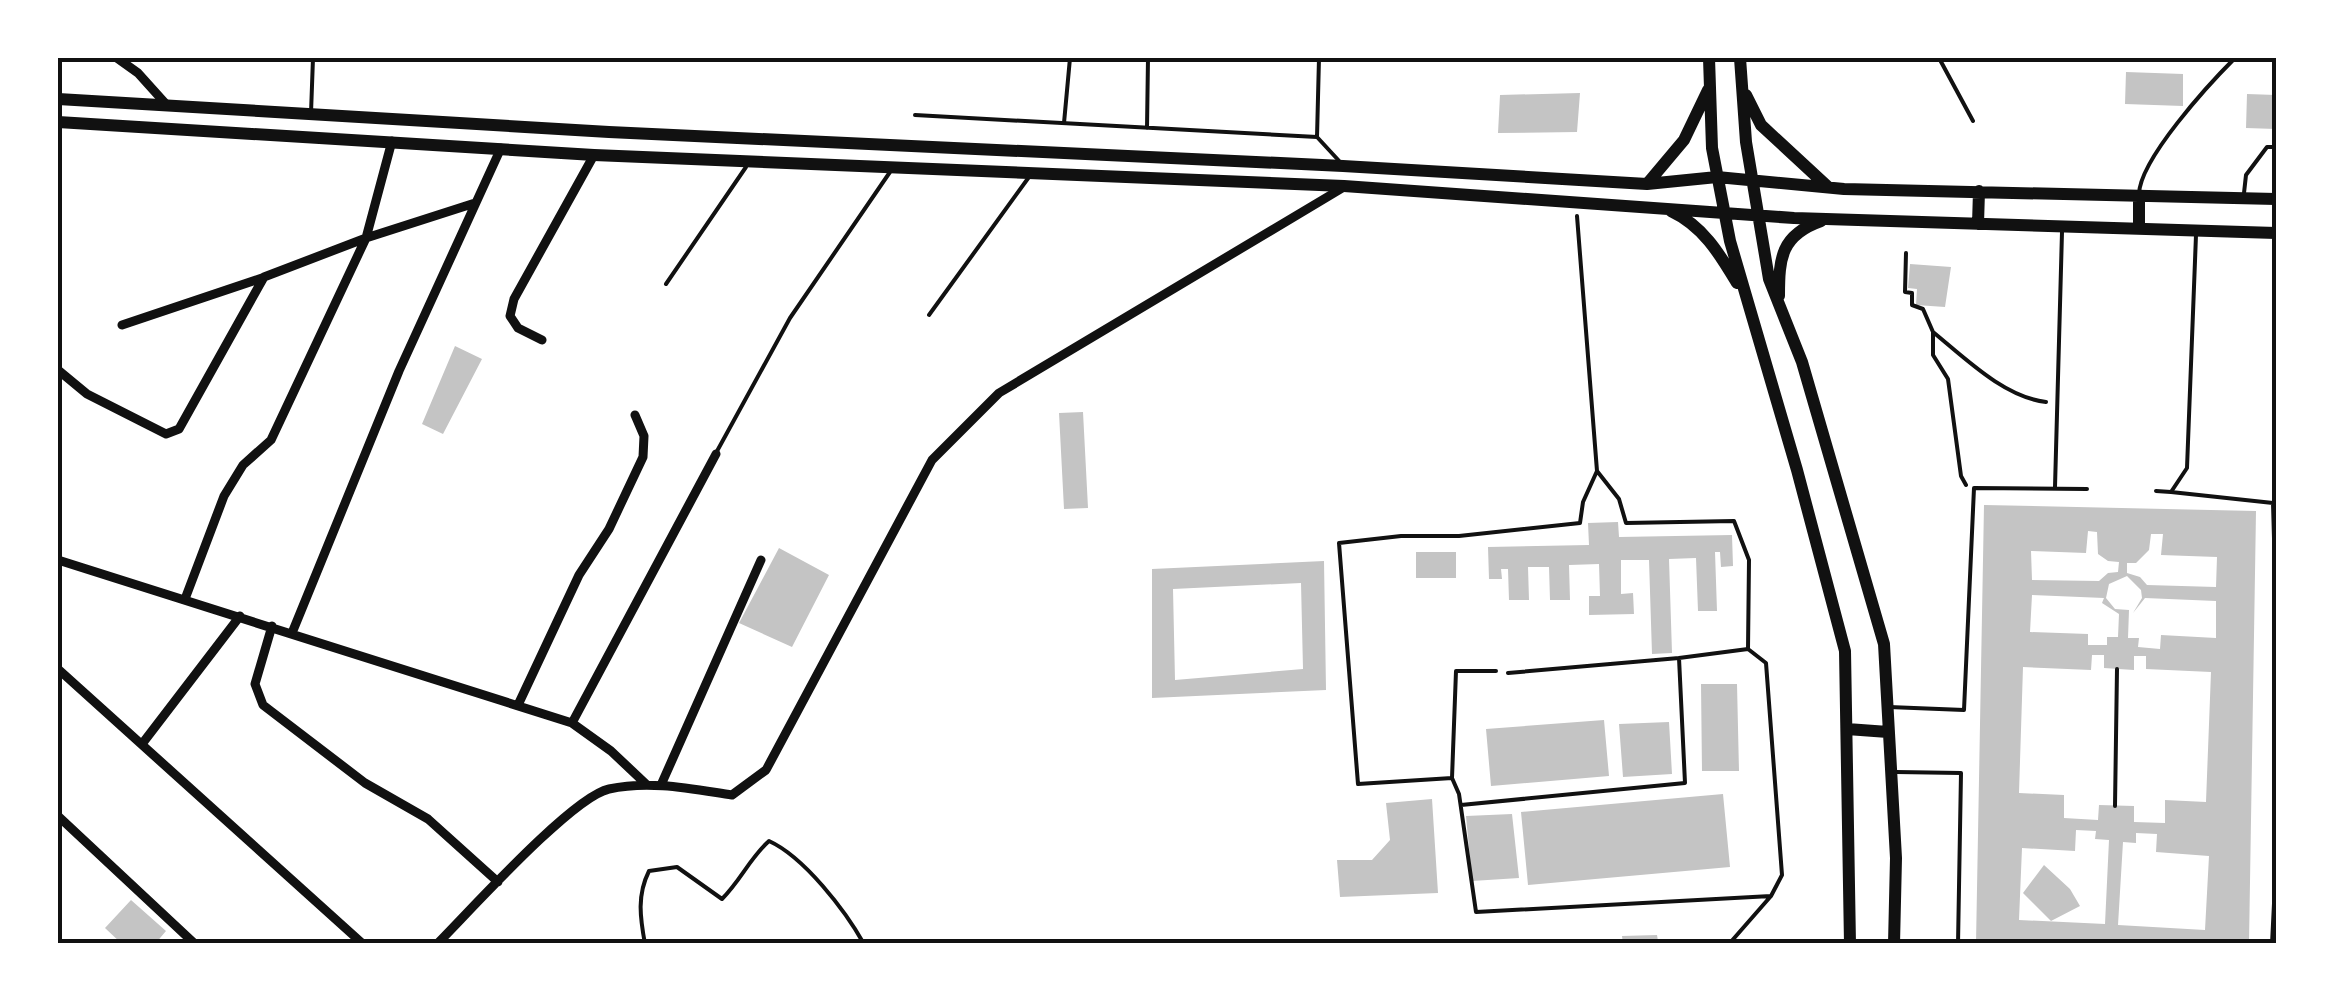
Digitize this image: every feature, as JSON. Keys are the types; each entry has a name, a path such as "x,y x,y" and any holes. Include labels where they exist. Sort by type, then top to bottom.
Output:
{"main road":[{"path":"1709,58 1716,177 1730,240 1845,651 1850,944"},
{"path":"1740,58 1746,142 1770,279 1802,362 1884,644 1896,858 1894,944"},
{"path":"1647,184 1684,140 1710,87"},
{"path":"1742,88 1761,125 1830,188"},
{"path":"2276,199 1830,188 1716,177 1647,184 770,140 62,99 63,122 392,140 594,156 1344,186 1757,214 1978,224 2276,232"},
{"path":"262,110 262,133"},
{"path":"770,140 771,164"},
{"path":"1343,166 1344,186"},
{"path":"1978,224 1980,191"},
{"path":"2138,229 2139,196"},
{"path":"1661,206 1689,220 1708,238 1748,302"},
{"path":"1779,299 1779,264 1787,245 1801,228 1832,217"},
{"path":"1847,729 1888,732"}],"street":[{"path":"117,58 138,73 164,104"},
{"path":"58,133 63,122"},
{"path":"185,599 224,496 243,465 272,440 366,238 392,140"},
{"path":"292,633 399,371 502,148"},
{"path":"542,340 518,328 510,316 514,299 594,156"},
{"path":"437,944 561,820 605,790 660,785 732,795 766,770 932,460 999,393 1344,186"},
{"path":"122,326 475,203"},
{"path":"58,370 87,394 172,434 179,429 264,277"},
{"path":"518,704 643,457 644,436 635,415"},
{"path":"572,723 716,454"},
{"path":"58,560 572,723 611,751 647,786"},
{"path":"660,785 761,560"},
{"path":"142,744 240,616"},
{"path":"272,626 255,684 263,705 373,789 428,819 498,882"},
{"path":"58,668 363,944"},
{"path":"58,816 196,944"}],"lane":[{"path":"311,114 313,58"},
{"path":"1064,124 1070,58"},
{"path":"1147,128 1148,58"},
{"path":"1319,58 1317,137 1343,166"},
{"path":"1939,58 1973,121"},
{"path":"2139,196 2140,182 2157,150 2235,58"},
{"path":"915,115 1317,137"},
{"path":"2244,198 2246,174 2266,147 2276,147"},
{"path":"666,284 748,163"},
{"path":"716,454 790,318 893,168"},
{"path":"928,315 1031,174"},
{"path":"2055,487 2062,227"},
{"path":"2171,492 2187,468 2196,230"},
{"path":"1886,707 1964,710 1974,488 2088,489"},
{"path":"2156,492 2274,503 2276,610"},
{"path":"1891,772 1961,773 1958,944"},
{"path":"645,944 640,888 649,871 676,867 722,898 743,878 754,855 769,841 788,849 852,920 864,944"},
{"path":"2272,944 2276,862"}],"path":[{"path":"1452,778 1358,784 1339,543 1400,536 1459,536 1580,522 1583,502 1598,471 1576,202"},
{"path":"1906,253 1905,292 1912,294 1915,308 1924,309 1933,332 1933,355 1948,379 1961,476 1968,488 1974,488"},
{"path":"1933,332 2026,400 2057,403"},
{"path":"1598,471 1619,499 1626,523 1734,521 1749,560 1748,649"},
{"path":"1508,673 1748,649 1766,664 1782,874 1772,896 1729,944"},
{"path":"1461,806 1685,784 1679,658"},
{"path":"2115,806 2118,669"},
{"path":"1496,671 1456,671 1452,778 1461,806 1476,912 1772,896"}],"building":[{"path":"2126,72 2183,74 2183,106 2125,104"},
{"path":"1580,93 1577,132 1498,133 1500,95"},
{"path":"2247,94 2276,95 2276,129 2246,128"},
{"path":"1910,264 1951,267 1945,307 1916,305 1917,289 1908,288"},
{"path":"455,346 482,359 443,434 422,424"},
{"path":"1083,412 1088,508 1064,509 1059,413"},
{"path":"1984,505 2256,511 2249,944 1976,944","holes":["2088,531 2097,532 2098,554 2119,562 2118,572 2108,573 2099,581 2032,580 2031,551 2086,553","2151,534 2163,534 2161,555 2217,557 2216,587 2147,585 2140,577 2127,573 2127,563 2136,563 2149,550","2127,576 2141,590 2142,598 2133,613 2145,598 2216,601 2216,638 2161,635 2160,649 2138,647 2139,638 2128,638 2129,610 2115,609 2106,598 2109,584","2032,595 2104,598 2102,603 2119,614 2118,637 2107,637 2107,645 2088,645 2088,634 2030,632","2092,655 2104,655 2104,668 2134,670 2134,656 2146,656 2146,669 2211,672 2206,802 2165,800 2165,823 2134,822 2134,806 2099,805 2098,820 2064,818 2064,795 2019,793 2023,667 2091,670","2076,830 2096,831 2095,839 2109,840 2105,924 2019,920 2022,848 2075,851","2136,833 2157,834 2156,852 2209,856 2205,930 2118,925 2123,842 2136,843"]},
{"path":"1618,522 1619,537 1732,535 1733,566 1721,567 1720,552 1715,552 1717,611 1698,611 1696,558 1669,559 1672,653 1652,654 1649,560 1621,560 1621,594 1633,593 1634,614 1589,615 1589,596 1600,596 1599,564 1569,565 1570,600 1550,600 1549,567 1528,567 1529,600 1509,600 1508,569 1501,569 1502,579 1489,579 1488,547 1589,545 1588,523"},
{"path":"779,548 829,575 792,647 739,623"},
{"path":"1416,552 1456,552 1456,578 1416,578"},
{"path":"1324,561 1326,690 1152,698 1152,569","holes":["1301,583 1303,669 1175,680 1173,589"]},
{"path":"1701,684 1737,684 1739,771 1702,771"},
{"path":"1604,720 1609,776 1491,786 1486,729"},
{"path":"1669,722 1672,774 1623,777 1619,724"},
{"path":"1723,794 1730,867 1528,885 1521,812"},
{"path":"1432,799 1438,893 1340,897 1337,860 1372,860 1390,840 1386,803"},
{"path":"1512,814 1519,878 1472,881 1466,816"},
{"path":"2044,865 2070,889 2080,906 2051,921 2023,893"},
{"path":"131,900 166,931 155,944 122,944 105,928"},
{"path":"1657,935 1658,941 1673,939 1673,944 1623,944 1622,936"}]}
